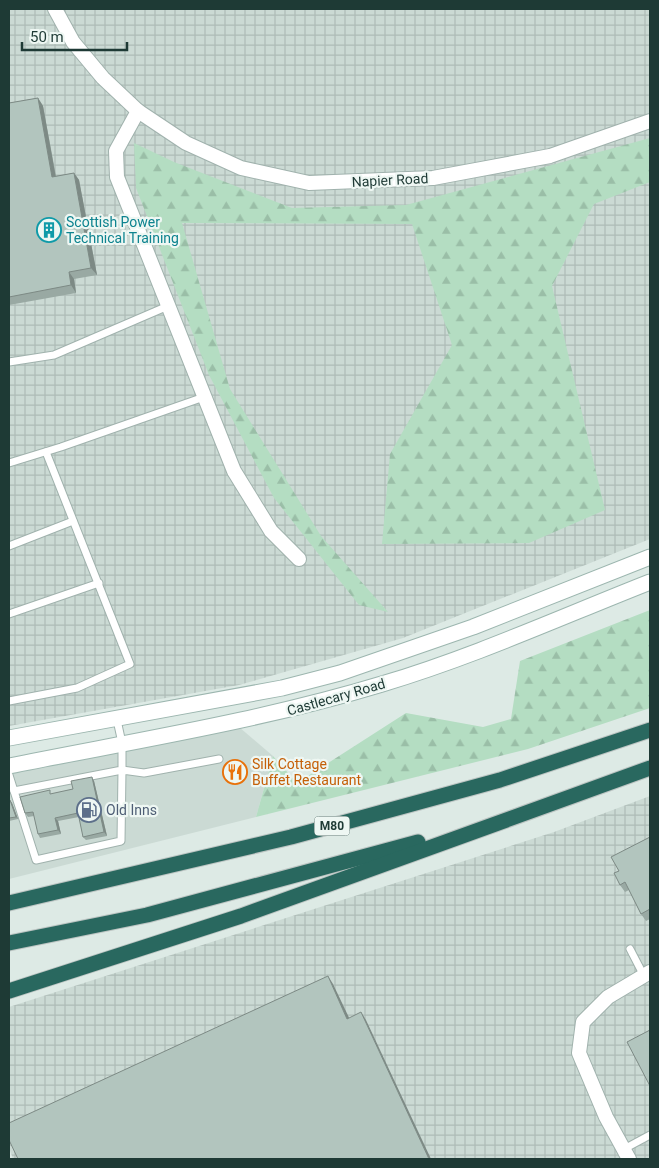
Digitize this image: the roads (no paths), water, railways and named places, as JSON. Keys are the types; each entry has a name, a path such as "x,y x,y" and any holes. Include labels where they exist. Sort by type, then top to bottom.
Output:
{"highway":[{"name":"M80","path":"9,904 96,885 310,832 500,780 650,730"},
{"path":"9,991 241,916 650,768"},
{"path":"9,943 156,912 289,878 540,808"}],"main road":[{"name":"Castlecary Road","path":"9,738 117,720 282,688 364,666 473,627 650,557"},
{"name":"Castlecary Road","path":"9,766 280,712 379,685 432,669 650,582"}],"street":[{"name":"Napier Road","path":"55,9 73,42 103,78 138,111 186,143 241,168 309,183 433,178 550,156 650,121"},
{"path":"138,111 116,151 117,177 234,471 271,531 299,559"},
{"path":"626,1154 606,1117 579,1053 583,1022 608,997 647,974"}],"lane":[{"path":"9,362 54,355 168,306"},
{"path":"9,463 204,397"},
{"path":"9,700 77,688 130,664 46,452"},
{"path":"9,546 73,521"},
{"path":"9,614 99,583"},
{"path":"9,774 36,860 120,841 122,743 117,720"},
{"path":"14,791 122,770 144,773 219,759"},
{"path":"630,950 647,974"},
{"path":"626,1154 650,1135"}],"place":[{"name":"Scottish Power Technical Training","path":"49,230"},
{"name":"Silk Cottage Buffet Restaurant","path":"235,772"},
{"name":"Old Inns","path":"89,810"}]}
